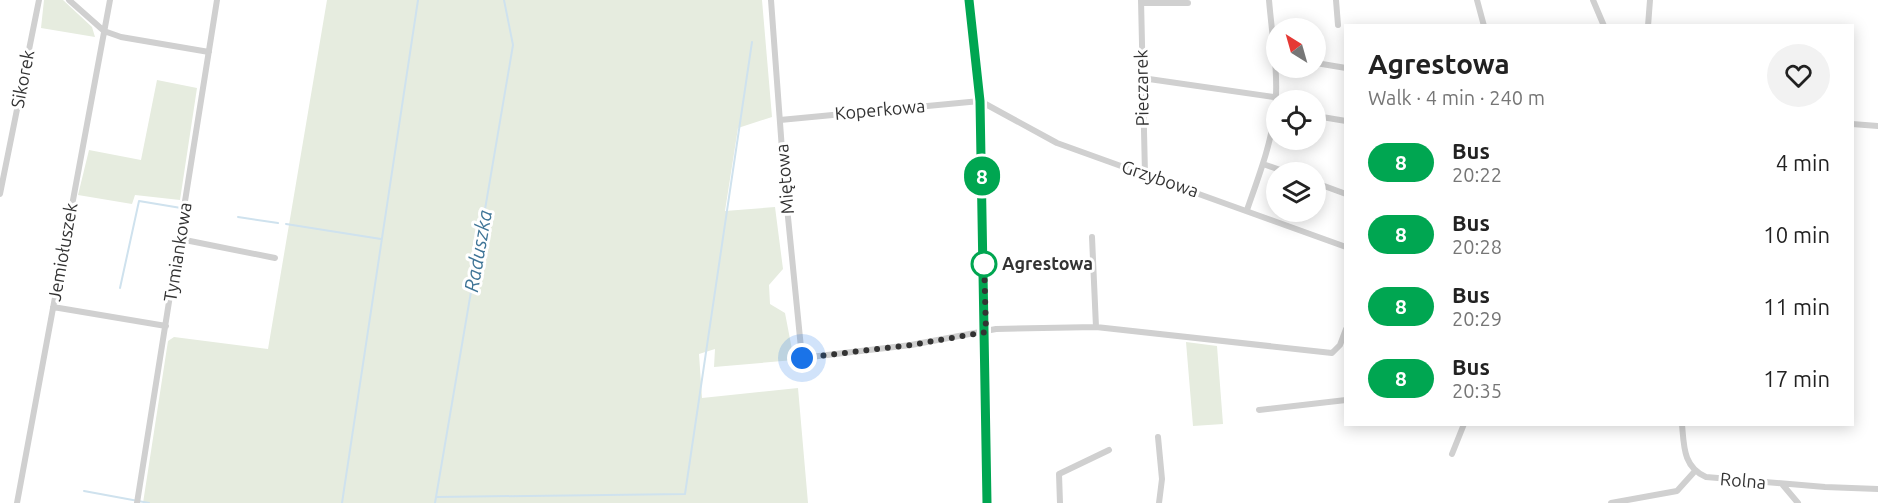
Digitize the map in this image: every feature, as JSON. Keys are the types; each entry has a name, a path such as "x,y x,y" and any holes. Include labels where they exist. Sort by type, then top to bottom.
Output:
{"street":[{"name":"Sikorek","path":"0,194 39,0"},
{"path":"69,0 104,31 121,37 209,52"},
{"name":"Jemiołuszek","path":"17,503 110,0"},
{"name":"Tymiankowa","path":"137,503 217,0"},
{"name":"Miętowa","path":"771,0 802,358 911,345 986,332"},
{"path":"969,0 980,101 986,332 987,503"},
{"path":"1269,0 1271,18"},
{"path":"1336,0 1338,25"},
{"path":"1477,0 1483,24"},
{"path":"1593,0 1603,24"},
{"path":"1648,24 1650,0"},
{"name":"Pieczarek","path":"1145,174 1141,2 1188,3"},
{"path":"1326,65 1344,68"},
{"path":"1142,78 1266,96"},
{"name":"Koperkowa","path":"780,120 980,101"},
{"name":"Grzybowa","path":"980,101 1057,143 1344,246"},
{"path":"1326,118 1344,121"},
{"path":"1854,124 1878,126"},
{"path":"1247,210 1267,150"},
{"path":"1326,187 1344,193"},
{"path":"1092,237 1096,327"},
{"path":"180,239 275,258"},
{"path":"53,307 166,326"},
{"path":"986,332 1096,327 1332,353 1340,345 1344,334"},
{"path":"1259,410 1344,400"},
{"path":"1452,454 1463,426"},
{"name":"Rolna","path":"1682,426 1687,459 1695,471 1711,478 1782,484 1798,503"},
{"path":"1158,437 1162,479 1160,503"},
{"path":"1060,503 1059,474 1109,450"},
{"path":"1611,503 1677,491 1695,471"},
{"path":"1782,484 1878,489"}],"shaded area":[{"path":"44,0 63,0 92,27 95,37 41,28"},
{"path":"327,0 762,0 772,117 738,128 725,211 775,207 783,269 769,285 770,304 785,313 794,360 714,367 715,349 699,354 702,398 798,388 808,503 143,503 168,341 174,337 268,349"},
{"path":"157,80 197,88 180,200 135,195 132,204 78,195 89,150 141,160"},
{"path":"1186,342 1217,346 1223,424 1193,426"}],"waterway":[{"path":"342,503 418,0"},
{"name":"Raduszka","path":"435,503 513,45 504,0"},
{"path":"436,497 685,494 752,42"},
{"path":"120,288 139,201 181,208"},
{"path":"238,217 278,223"},
{"path":"286,224 381,239"},
{"path":"84,491 149,503"}],"bus line":[{"name":"8","path":"969,0 980,101 986,332 987,503"}],"place":[{"name":"Agrestowa","path":"984,264"}],"route":[{"path":"802,358 911,345 986,332 984,259 984,264"}]}
